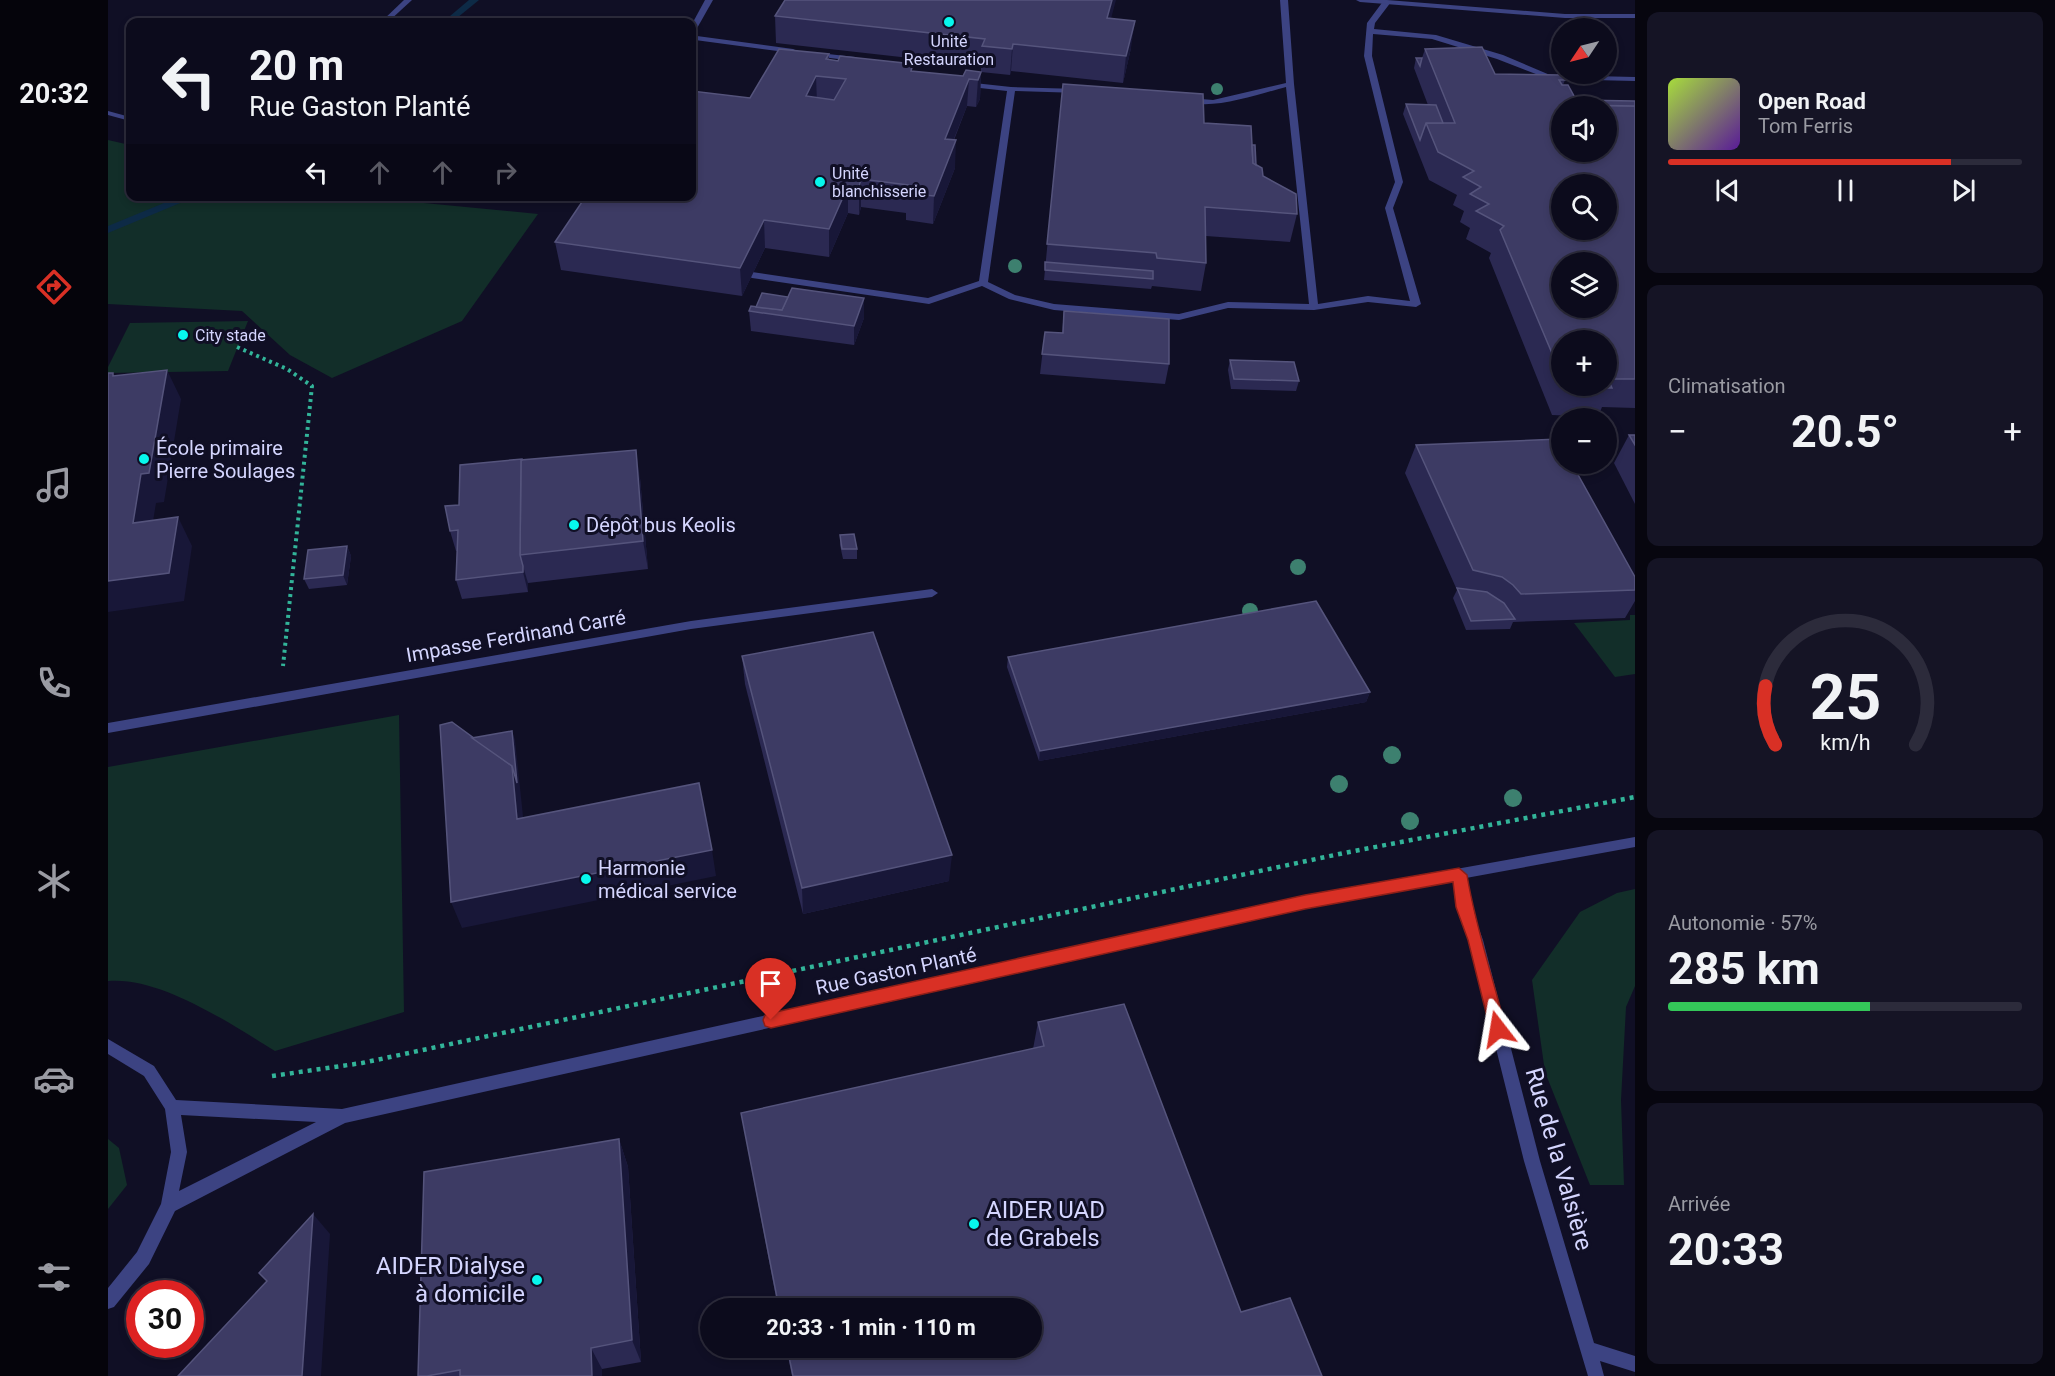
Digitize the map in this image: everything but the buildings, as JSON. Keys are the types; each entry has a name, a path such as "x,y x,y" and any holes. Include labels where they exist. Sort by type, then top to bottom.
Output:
{"street":[{"path":"388,18 408,0"},
{"path":"696,28 709,0"},
{"path":"1284,0 1290,84 1314,307"},
{"path":"1360,0 1565,16 1635,16"},
{"path":"752,275 929,301 983,283 1012,297 1054,307 1179,317 1228,306 1314,307 1368,299 1416,304 1389,208 1399,182 1368,56 1371,23 1387,2"},
{"path":"1370,31 1433,37 1500,57 1549,77 1635,79"},
{"path":"696,35 797,52"},
{"path":"808,53 865,60"},
{"path":"955,83 1011,89 1085,92"},
{"path":"1178,99 1213,102 1290,84"},
{"path":"983,283 1011,89"},
{"path":"108,112 126,118"},
{"name":"Impasse Ferdinand Carré","path":"108,728 691,625 932,593"},
{"path":"1459,875 1635,842"},
{"name":"Rue Gaston Planté","path":"170,1205 343,1116 1305,902 1459,875"},
{"name":"Rue de la Valsière","path":"1459,875 1464,907 1476,940 1532,1161 1596,1376"},
{"path":"108,1046 149,1071 172,1107 179,1152 170,1205 143,1258 108,1301"},
{"name":"Rue Gaston Planté","path":"172,1107 343,1116"},
{"path":"1588,1349 1635,1364"}],"path":[{"path":"237,347 287,369 312,386 280,697"},
{"path":"270,1077 362,1064 1344,853 1635,796"}],"green space":[{"path":"108,140 126,144 126,201 403,201 538,214 462,321 332,378 290,355 242,311 108,304"},
{"name":"City stade","path":"248,321 228,371 108,373 108,367 130,323"},
{"path":"1630,615 1635,615 1635,674 1615,677 1574,623 1630,620"},
{"path":"399,715 404,1012 275,1051 217,1016 172,994 128,981 108,981 108,767"},
{"path":"1635,889 1635,986 1626,1007 1621,1100 1624,1185 1590,1185 1545,1072 1532,980 1580,912 1617,893"},
{"path":"108,1139 119,1148 127,1185 108,1209"}],"waterway":[{"path":"452,18 475,0"},
{"path":"108,230 180,201"}],"place":[{"name":"Unité Restauration","path":"949,22"},
{"name":"Unité blanchisserie","path":"820,182"},
{"name":"City stade","path":"183,335"},
{"name":"École primaire Pierre Soulages","path":"144,459"},
{"name":"Dépôt bus Keolis","path":"574,525"},
{"name":"Harmonie médical service","path":"586,879"},
{"name":"AIDER UAD de Grabels","path":"974,1224"},
{"name":"AIDER Dialyse à domicile","path":"537,1280"}],"route":[{"path":"771,1020 1305,902 1459,875 1464,907 1476,940 1498,1029"}]}
